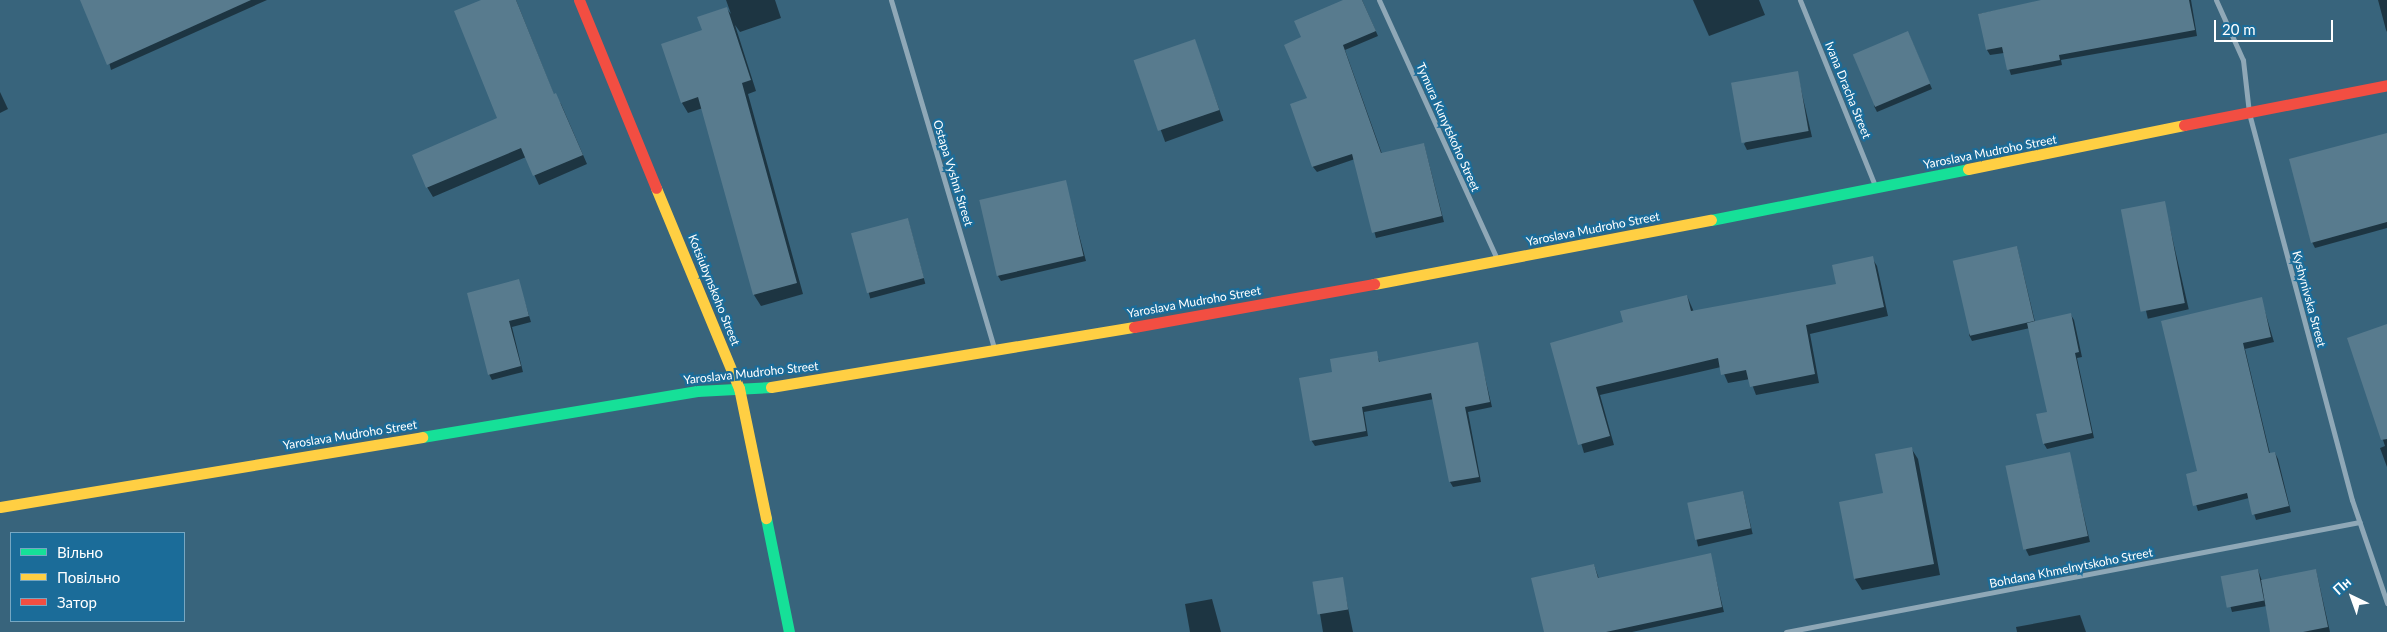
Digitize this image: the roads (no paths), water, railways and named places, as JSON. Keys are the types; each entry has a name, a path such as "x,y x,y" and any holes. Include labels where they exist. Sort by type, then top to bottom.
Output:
{"street":[{"name":"Kotsiubynskoho Street","path":"579,0 739,388 789,632"},
{"name":"Ostapa Vyshni Street","path":"891,0 995,352"},
{"name":"Tymura Kunytskoho Street","path":"1380,0 1498,262"},
{"name":"Ivana Dracha Street","path":"1800,0 1877,188"},
{"name":"Kyshynivska Street","path":"2216,0 2243,60 2249,113 2360,522 2387,603"},
{"name":"Yaroslava Mudroho Street","path":"0,507 697,391 782,386 995,352 1498,262 2387,85"},
{"name":"Bohdana Khmelnytskoho Street","path":"1786,632 2360,522"}]}
